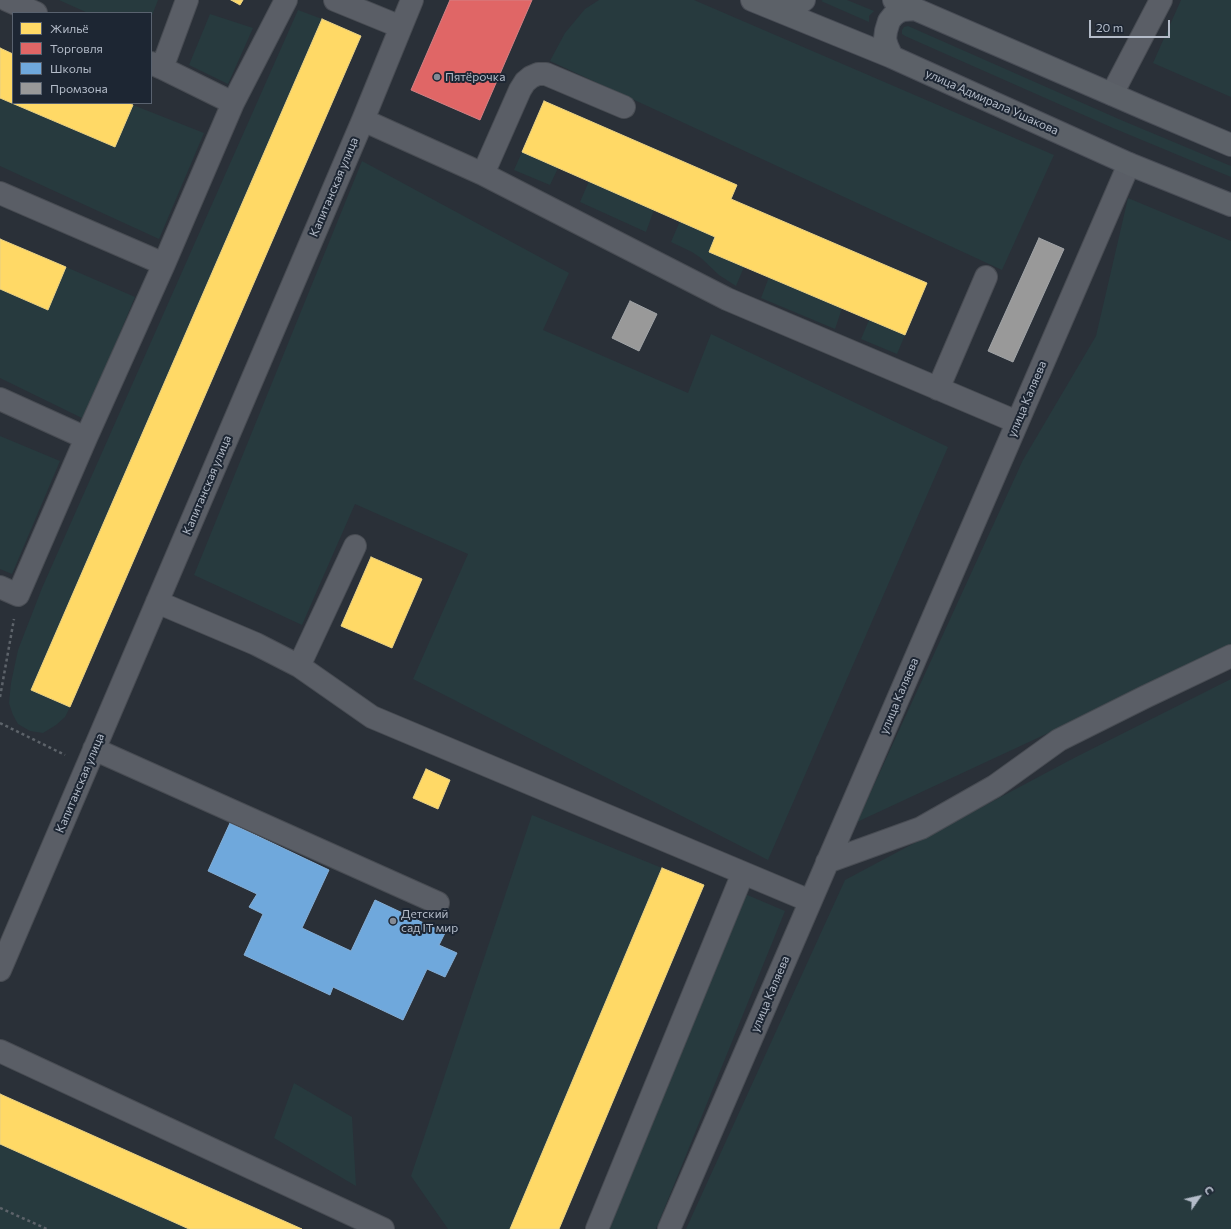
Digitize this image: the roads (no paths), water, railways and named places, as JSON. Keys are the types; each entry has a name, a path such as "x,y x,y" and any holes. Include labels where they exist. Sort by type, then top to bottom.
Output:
{"main road":[{"name":"улица Адмирала Ушакова","path":"752,0 892,57 1129,164 1231,206"},
{"path":"780,11 792,8 804,0"},
{"path":"894,0 1231,145"},
{"path":"892,57 885,39 889,22 898,12 915,9"}],"street":[{"path":"7,0 34,12"},
{"path":"187,0 157,66 232,103"},
{"path":"9,591 86,438 164,264 232,103 286,0"},
{"path":"335,0 401,27"},
{"name":"Капитанская улица","path":"0,970 363,120 412,0"},
{"path":"1112,94 1160,0"},
{"path":"483,174 520,90 525,82 531,77 538,74 546,74 624,107"},
{"path":"363,120 483,174 727,299 1017,422"},
{"name":"улица Каляева","path":"669,1229 1129,164"},
{"path":"0,193 164,264"},
{"path":"938,389 986,277"},
{"path":"0,399 86,438"},
{"path":"299,666 355,546"},
{"path":"157,602 256,644 299,666 372,717 810,901"},
{"path":"827,862 921,828 995,786 1059,740 1231,656"},
{"path":"91,758 438,903"},
{"path":"597,1229 743,873"},
{"path":"0,1051 383,1229"}],"place":[{"name":"Пятёрочка","path":"437,77"},
{"name":"Детский сад IT мир","path":"393,921"}]}
